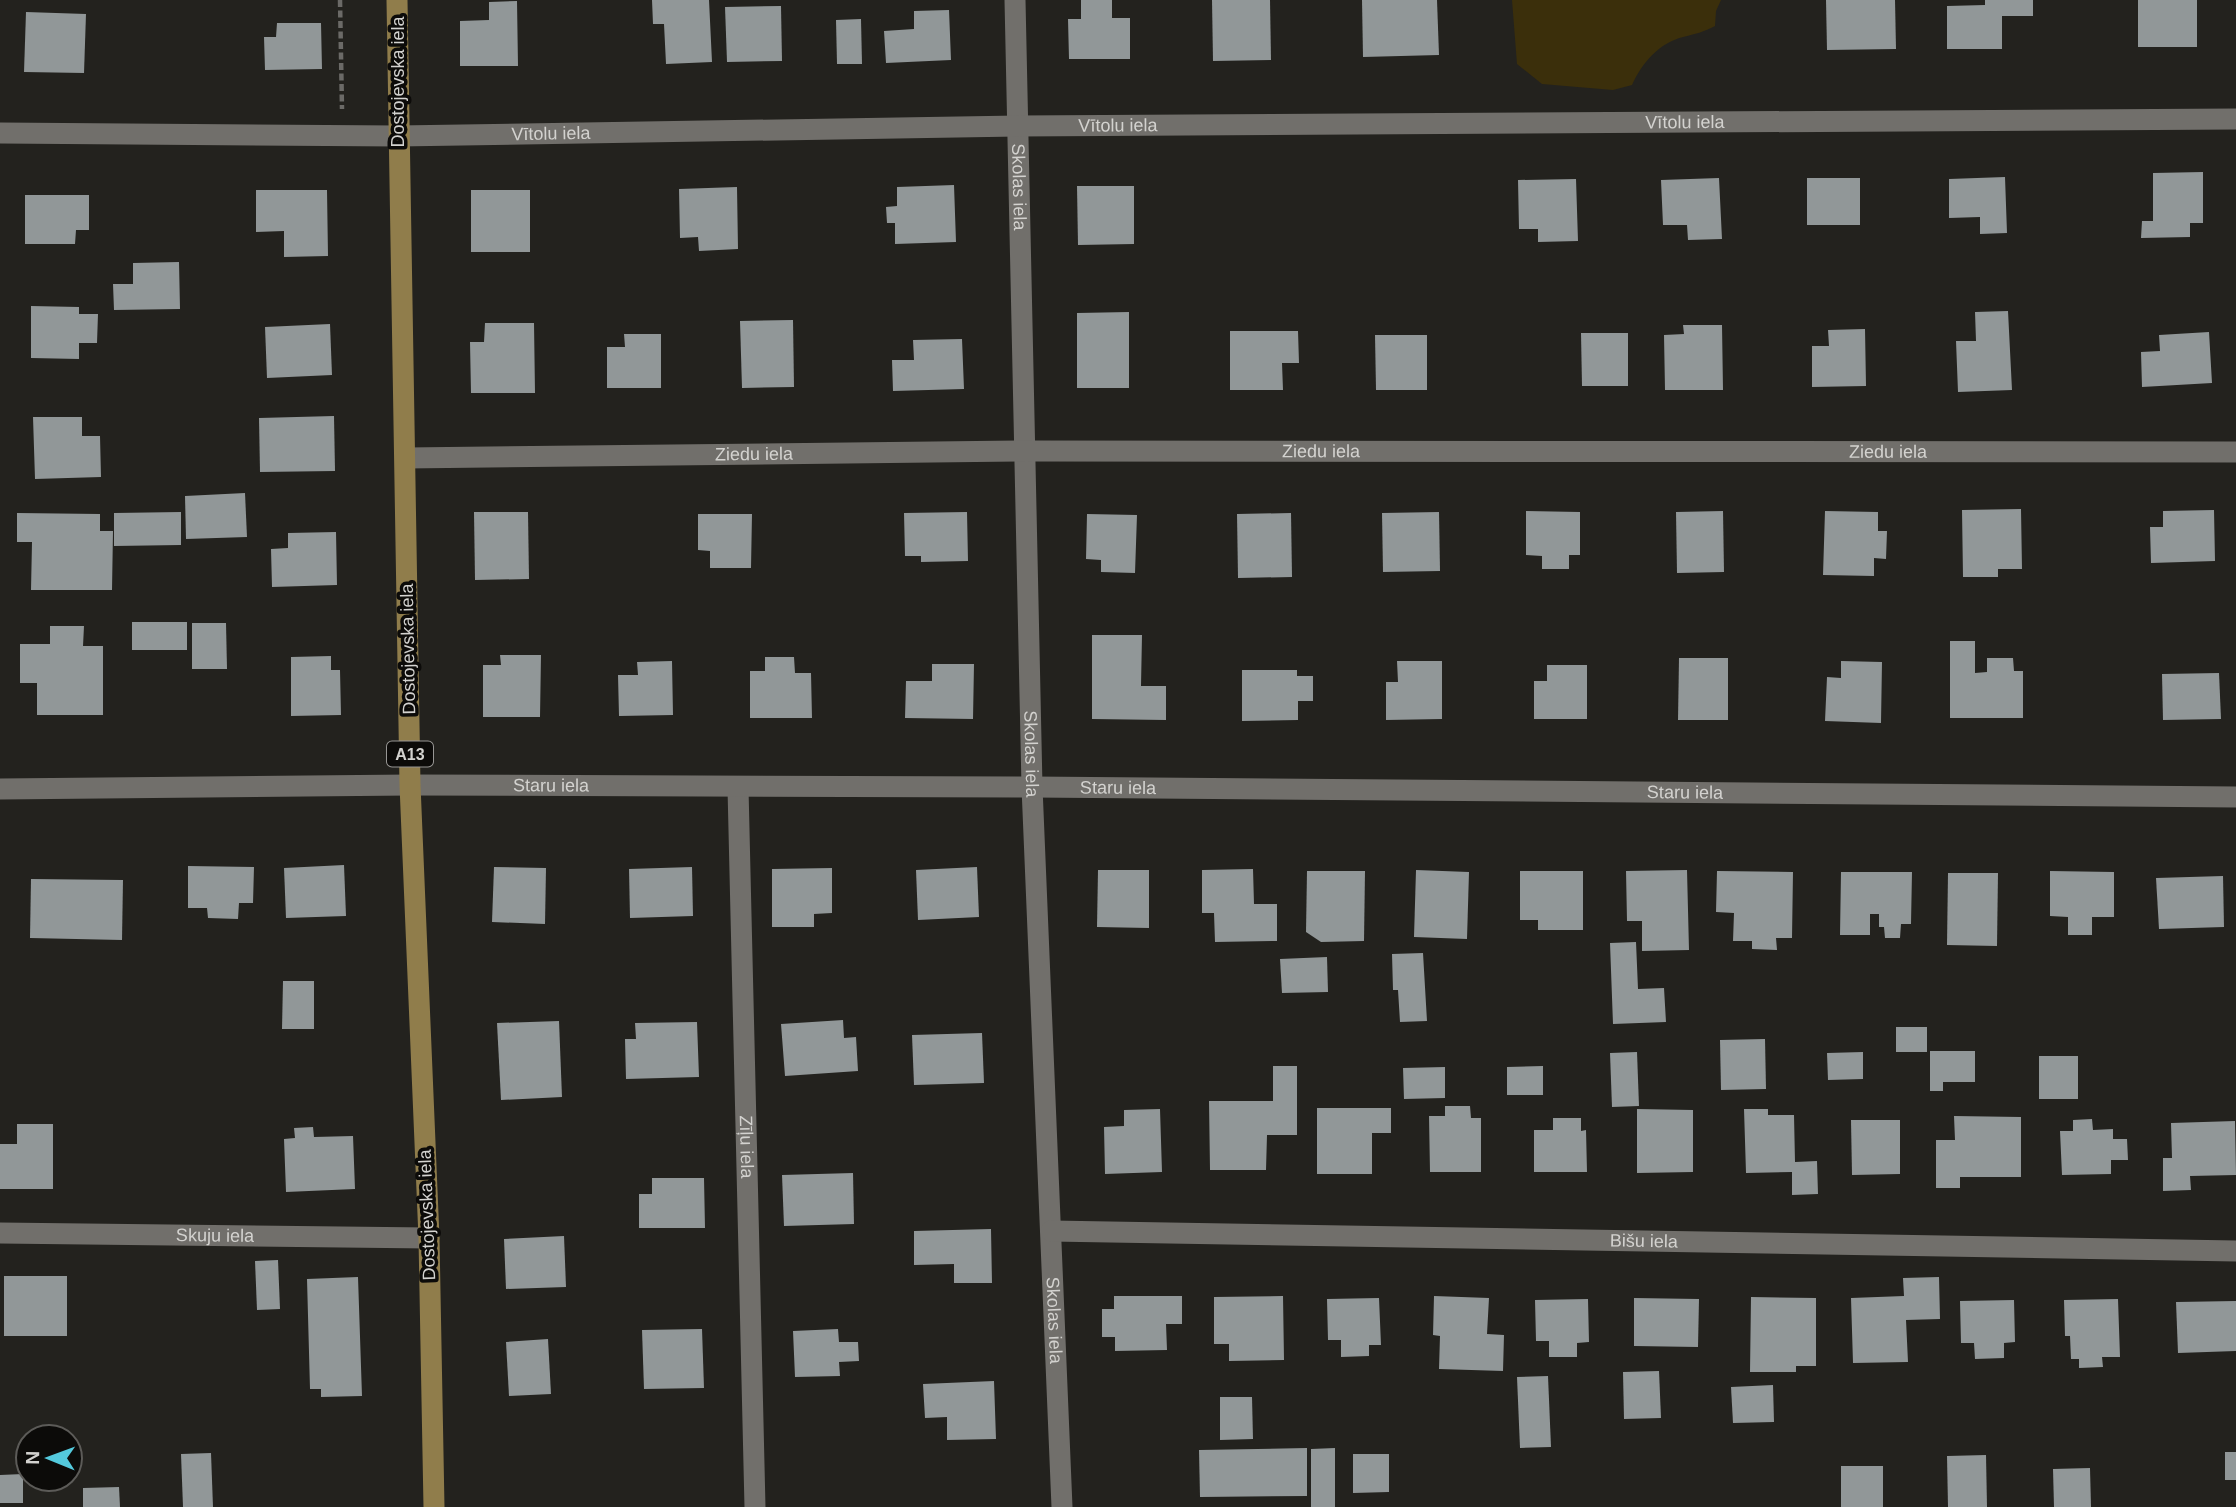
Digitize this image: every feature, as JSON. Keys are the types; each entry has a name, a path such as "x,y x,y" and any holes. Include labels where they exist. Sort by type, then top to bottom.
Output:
{"main road":[{"name":"Dostojevska iela","path":"397,0 410,785 429,1238 434,1507"}],"street":[{"name":"Skolas iela","path":"1015,0 1032,787 1062,1507"},
{"name":"Vītolu iela","path":"0,133 398,136 1018,126 2236,119"},
{"name":"Ziedu iela","path":"406,458 1024,451 2236,452"},
{"name":"Staru iela","path":"0,789 410,785 1032,787 2236,797"},
{"name":"Zīļu iela","path":"738,788 755,1507"},
{"name":"Bišu iela","path":"1051,1231 2236,1251"},
{"name":"Skuju iela","path":"0,1233 429,1238"}],"path":[{"path":"340,0 343,134"}],"shaded area":[{"path":"1512,0 1721,0 1716,11 1715,26 1666,44 1646,62 1632,85 1613,90 1542,84 1517,64"}],"building":[{"path":"652,0 709,0 712,62 666,64 664,24 653,24"},
{"path":"1081,0 1112,0 1112,18 1130,18 1130,59 1069,59 1068,19 1081,19"},
{"path":"1212,0 1270,0 1271,60 1213,61"},
{"path":"1362,0 1437,0 1439,55 1363,57"},
{"path":"1826,0 1895,0 1896,49 1827,50"},
{"path":"1985,0 2033,0 2033,16 2002,16 2002,49 1947,49 1947,6 1985,5"},
{"path":"2138,0 2197,0 2197,47 2138,47"},
{"path":"517,1 518,66 460,66 460,21 489,20 489,2"},
{"path":"781,6 782,61 727,62 725,7"},
{"path":"949,10 951,60 886,63 884,31 914,29 914,11"},
{"path":"26,12 86,14 84,73 24,72"},
{"path":"861,19 862,64 837,64 836,20"},
{"path":"277,23 321,23 322,69 265,70 264,37 276,37"},
{"path":"2203,172 2203,223 2190,223 2190,237 2141,238 2142,221 2153,221 2153,173"},
{"path":"2005,177 2007,233 1980,234 1980,217 1949,218 1949,179"},
{"path":"1719,178 1722,239 1688,240 1687,225 1663,225 1661,180"},
{"path":"1807,178 1860,178 1860,225 1807,225"},
{"path":"1576,179 1578,241 1538,242 1538,229 1519,229 1518,180"},
{"path":"954,185 956,242 895,244 895,223 887,223 886,207 897,206 897,187"},
{"path":"1077,186 1134,186 1134,244 1078,245"},
{"path":"737,187 738,249 699,251 698,237 680,238 679,189"},
{"path":"256,190 327,190 328,256 284,257 284,231 256,232"},
{"path":"471,190 530,190 530,252 471,252"},
{"path":"25,195 89,195 89,230 76,230 75,244 25,244"},
{"path":"179,262 180,309 114,310 113,284 133,284 133,263"},
{"path":"31,306 79,307 79,314 98,314 97,343 79,343 79,359 31,358"},
{"path":"2008,311 2012,390 1958,392 1956,341 1976,341 1975,312"},
{"path":"1129,312 1129,388 1077,388 1077,313"},
{"path":"793,320 794,387 742,388 740,321"},
{"path":"485,323 534,323 535,393 471,393 470,342 484,342"},
{"path":"330,324 332,375 267,378 265,327"},
{"path":"1683,325 1722,325 1723,390 1665,390 1664,335 1684,334"},
{"path":"1865,329 1866,386 1812,387 1812,346 1829,346 1828,330"},
{"path":"1230,331 1298,331 1299,363 1282,363 1283,390 1230,390"},
{"path":"2209,332 2212,383 2142,387 2141,352 2160,351 2159,335"},
{"path":"1581,333 1628,333 1628,386 1582,386"},
{"path":"624,334 661,334 661,388 607,388 607,347 625,347"},
{"path":"1375,335 1427,335 1427,390 1376,390"},
{"path":"962,339 964,389 893,391 892,360 914,360 913,340"},
{"path":"334,416 335,471 260,472 259,418"},
{"path":"33,417 82,417 82,436 100,436 101,477 35,479"},
{"path":"245,493 247,537 186,539 185,496"},
{"path":"2021,509 2022,569 1998,569 1998,577 1963,577 1962,510"},
{"path":"2214,510 2215,561 2151,563 2150,527 2163,527 2163,511"},
{"path":"1526,511 1580,512 1580,555 1569,555 1569,569 1542,569 1542,556 1526,555"},
{"path":"1723,511 1724,572 1677,573 1676,512"},
{"path":"1825,511 1878,512 1878,531 1887,531 1886,559 1874,558 1874,576 1823,575"},
{"path":"181,512 181,545 114,546 114,513"},
{"path":"474,512 528,512 529,579 475,580"},
{"path":"967,512 968,561 921,562 921,556 905,556 904,513"},
{"path":"1439,512 1440,571 1383,572 1382,513"},
{"path":"17,513 100,514 100,531 113,531 112,590 31,590 32,542 17,542"},
{"path":"1291,513 1292,577 1238,578 1237,514"},
{"path":"698,514 752,514 751,568 710,568 710,551 698,550"},
{"path":"1087,514 1137,515 1135,573 1101,572 1101,560 1086,559"},
{"path":"336,532 337,585 272,587 271,549 288,548 288,533"},
{"path":"132,622 187,622 187,650 132,650"},
{"path":"192,623 226,623 227,669 192,669"},
{"path":"50,626 84,626 83,646 103,646 103,715 37,715 37,683 20,683 20,644 50,644"},
{"path":"1092,635 1142,635 1141,686 1166,686 1166,720 1092,719"},
{"path":"1950,641 1975,641 1975,673 1987,672 1987,658 2013,658 2014,671 2023,671 2023,718 1950,718"},
{"path":"500,655 541,655 540,717 483,717 483,665 501,665"},
{"path":"331,656 331,670 340,670 341,715 291,716 291,657"},
{"path":"765,657 794,657 795,673 811,673 812,718 750,718 750,671 765,671"},
{"path":"1679,658 1728,658 1728,720 1678,720"},
{"path":"672,661 673,715 619,716 618,675 638,675 637,662"},
{"path":"1397,661 1442,661 1442,719 1386,720 1386,682 1398,682"},
{"path":"1841,661 1882,662 1881,723 1825,721 1827,677 1841,678"},
{"path":"932,664 974,664 973,719 905,718 906,681 932,681"},
{"path":"1547,665 1587,665 1587,719 1534,719 1534,681 1547,681"},
{"path":"1242,670 1297,670 1297,676 1313,676 1313,701 1298,701 1298,720 1242,721"},
{"path":"2219,673 2221,719 2163,720 2162,674"},
{"path":"344,865 346,916 286,918 284,868"},
{"path":"188,866 254,867 253,903 239,903 238,919 208,918 207,908 188,908"},
{"path":"494,867 546,868 545,924 492,922"},
{"path":"692,867 693,916 630,918 629,869"},
{"path":"977,867 979,917 918,920 916,870"},
{"path":"832,868 832,913 814,914 814,927 772,927 772,869"},
{"path":"1253,869 1254,904 1277,904 1277,941 1215,942 1214,913 1202,913 1202,870"},
{"path":"1098,870 1149,870 1149,928 1097,927"},
{"path":"1416,870 1469,872 1467,939 1414,937"},
{"path":"1687,870 1689,950 1642,951 1642,921 1627,921 1626,871"},
{"path":"1307,871 1365,871 1364,941 1321,942 1306,932"},
{"path":"1520,871 1583,871 1583,930 1538,930 1538,920 1520,920"},
{"path":"1717,871 1793,872 1792,938 1776,938 1777,950 1752,949 1752,941 1733,941 1734,913 1716,912"},
{"path":"2050,871 2114,872 2114,917 2092,917 2092,935 2068,935 2068,917 2050,916"},
{"path":"1841,872 1912,872 1911,924 1901,924 1900,938 1885,938 1884,927 1879,927 1879,914 1870,914 1870,935 1840,935"},
{"path":"1948,873 1998,873 1997,946 1947,945"},
{"path":"2223,876 2224,927 2159,929 2156,878"},
{"path":"31,879 123,880 122,940 30,938"},
{"path":"1636,942 1638,989 1664,988 1666,1022 1613,1024 1610,943"},
{"path":"1423,953 1427,1021 1400,1022 1398,990 1393,990 1392,954"},
{"path":"1327,957 1328,992 1282,993 1280,959"},
{"path":"283,981 314,981 314,1029 282,1029"},
{"path":"843,1020 844,1038 856,1037 858,1071 785,1076 781,1024"},
{"path":"559,1021 562,1097 501,1100 497,1023"},
{"path":"697,1022 699,1077 626,1079 625,1039 636,1039 635,1023"},
{"path":"1896,1027 1927,1027 1927,1052 1896,1052"},
{"path":"982,1033 984,1083 914,1085 912,1035"},
{"path":"1765,1039 1766,1089 1721,1090 1720,1040"},
{"path":"1930,1051 1975,1051 1975,1082 1943,1082 1943,1091 1930,1091"},
{"path":"1637,1052 1639,1106 1612,1107 1610,1053"},
{"path":"1863,1052 1863,1079 1828,1080 1827,1053"},
{"path":"2039,1056 2078,1056 2078,1099 2039,1099"},
{"path":"1273,1066 1297,1066 1297,1135 1267,1135 1266,1170 1210,1170 1209,1101 1273,1101"},
{"path":"1543,1066 1543,1095 1507,1095 1507,1067"},
{"path":"1445,1067 1445,1098 1404,1099 1403,1068"},
{"path":"1445,1106 1470,1106 1471,1118 1481,1118 1481,1172 1430,1172 1429,1116 1445,1116"},
{"path":"1317,1108 1391,1108 1391,1133 1372,1133 1372,1174 1317,1174"},
{"path":"1160,1109 1162,1172 1105,1174 1104,1127 1124,1126 1124,1110"},
{"path":"1637,1109 1693,1110 1693,1172 1637,1173"},
{"path":"1744,1109 1768,1109 1768,1115 1794,1115 1795,1162 1817,1161 1818,1194 1792,1195 1792,1172 1746,1173"},
{"path":"1954,1116 2021,1117 2021,1177 1960,1177 1960,1188 1936,1188 1936,1140 1955,1140"},
{"path":"1553,1118 1581,1118 1581,1131 1586,1130 1587,1172 1534,1172 1534,1130 1553,1130"},
{"path":"2092,1119 2093,1130 2113,1129 2113,1139 2127,1139 2128,1160 2111,1160 2111,1174 2062,1175 2060,1131 2073,1131 2073,1120"},
{"path":"1851,1120 1900,1120 1900,1174 1852,1175"},
{"path":"2235,1121 2236,1175 2190,1176 2191,1190 2163,1191 2163,1158 2172,1158 2171,1123"},
{"path":"17,1124 53,1124 53,1189 0,1189 0,1144 17,1144"},
{"path":"313,1127 314,1137 353,1136 355,1189 286,1192 284,1139 295,1138 294,1128"},
{"path":"853,1173 854,1224 784,1226 782,1175"},
{"path":"652,1178 704,1178 705,1228 639,1228 639,1194 652,1194"},
{"path":"991,1229 992,1283 954,1283 954,1264 914,1265 914,1231"},
{"path":"564,1236 566,1287 506,1289 504,1239"},
{"path":"278,1260 280,1309 257,1310 255,1261"},
{"path":"4,1276 67,1276 67,1336 4,1336"},
{"path":"358,1277 362,1396 321,1397 321,1389 310,1389 307,1279"},
{"path":"1939,1277 1940,1319 1906,1320 1908,1362 1853,1363 1851,1298 1904,1296 1903,1278"},
{"path":"1114,1296 1182,1296 1182,1324 1166,1324 1167,1350 1115,1351 1115,1337 1102,1337 1102,1309 1114,1309"},
{"path":"1283,1296 1284,1360 1229,1361 1229,1344 1214,1344 1214,1297"},
{"path":"1434,1296 1489,1298 1487,1334 1504,1335 1503,1371 1439,1369 1440,1336 1433,1335"},
{"path":"1751,1297 1816,1298 1816,1366 1796,1366 1796,1372 1750,1372"},
{"path":"1379,1298 1381,1345 1369,1345 1369,1356 1341,1357 1341,1340 1328,1340 1327,1299"},
{"path":"1634,1298 1699,1299 1698,1347 1634,1346"},
{"path":"1588,1299 1589,1342 1577,1343 1577,1357 1549,1357 1549,1341 1536,1341 1535,1300"},
{"path":"2118,1299 2120,1357 2102,1357 2103,1367 2079,1368 2079,1359 2071,1359 2070,1336 2065,1336 2064,1300"},
{"path":"2014,1300 2015,1342 2004,1343 2004,1358 1975,1359 1974,1343 1961,1343 1960,1301"},
{"path":"2236,1301 2236,1351 2178,1353 2176,1302"},
{"path":"702,1329 704,1388 644,1389 642,1330"},
{"path":"838,1329 839,1342 858,1342 859,1361 839,1362 840,1376 795,1377 793,1331"},
{"path":"548,1339 551,1394 509,1396 506,1342"},
{"path":"1659,1371 1661,1418 1624,1419 1623,1372"},
{"path":"1548,1376 1551,1447 1520,1448 1517,1377"},
{"path":"994,1381 996,1439 947,1440 947,1417 925,1418 923,1384"},
{"path":"1773,1385 1774,1422 1733,1423 1731,1387"},
{"path":"1220,1397 1252,1397 1253,1439 1220,1440"},
{"path":"1307,1448 1307,1496 1200,1497 1199,1450"},
{"path":"1335,1448 1335,1507 1311,1507 1311,1449"},
{"path":"2225,1452 2236,1452 2236,1480 2225,1480"},
{"path":"211,1453 213,1507 183,1507 181,1454"},
{"path":"1353,1454 1389,1454 1389,1492 1353,1493"},
{"path":"1986,1455 1987,1507 1948,1507 1947,1456"},
{"path":"1841,1466 1883,1466 1883,1507 1841,1507"},
{"path":"2090,1468 2091,1507 2054,1507 2053,1469"},
{"path":"14,1474 14,1493 23,1493 23,1503 0,1503 0,1475"},
{"path":"119,1487 120,1507 83,1507 84,1488"}]}
